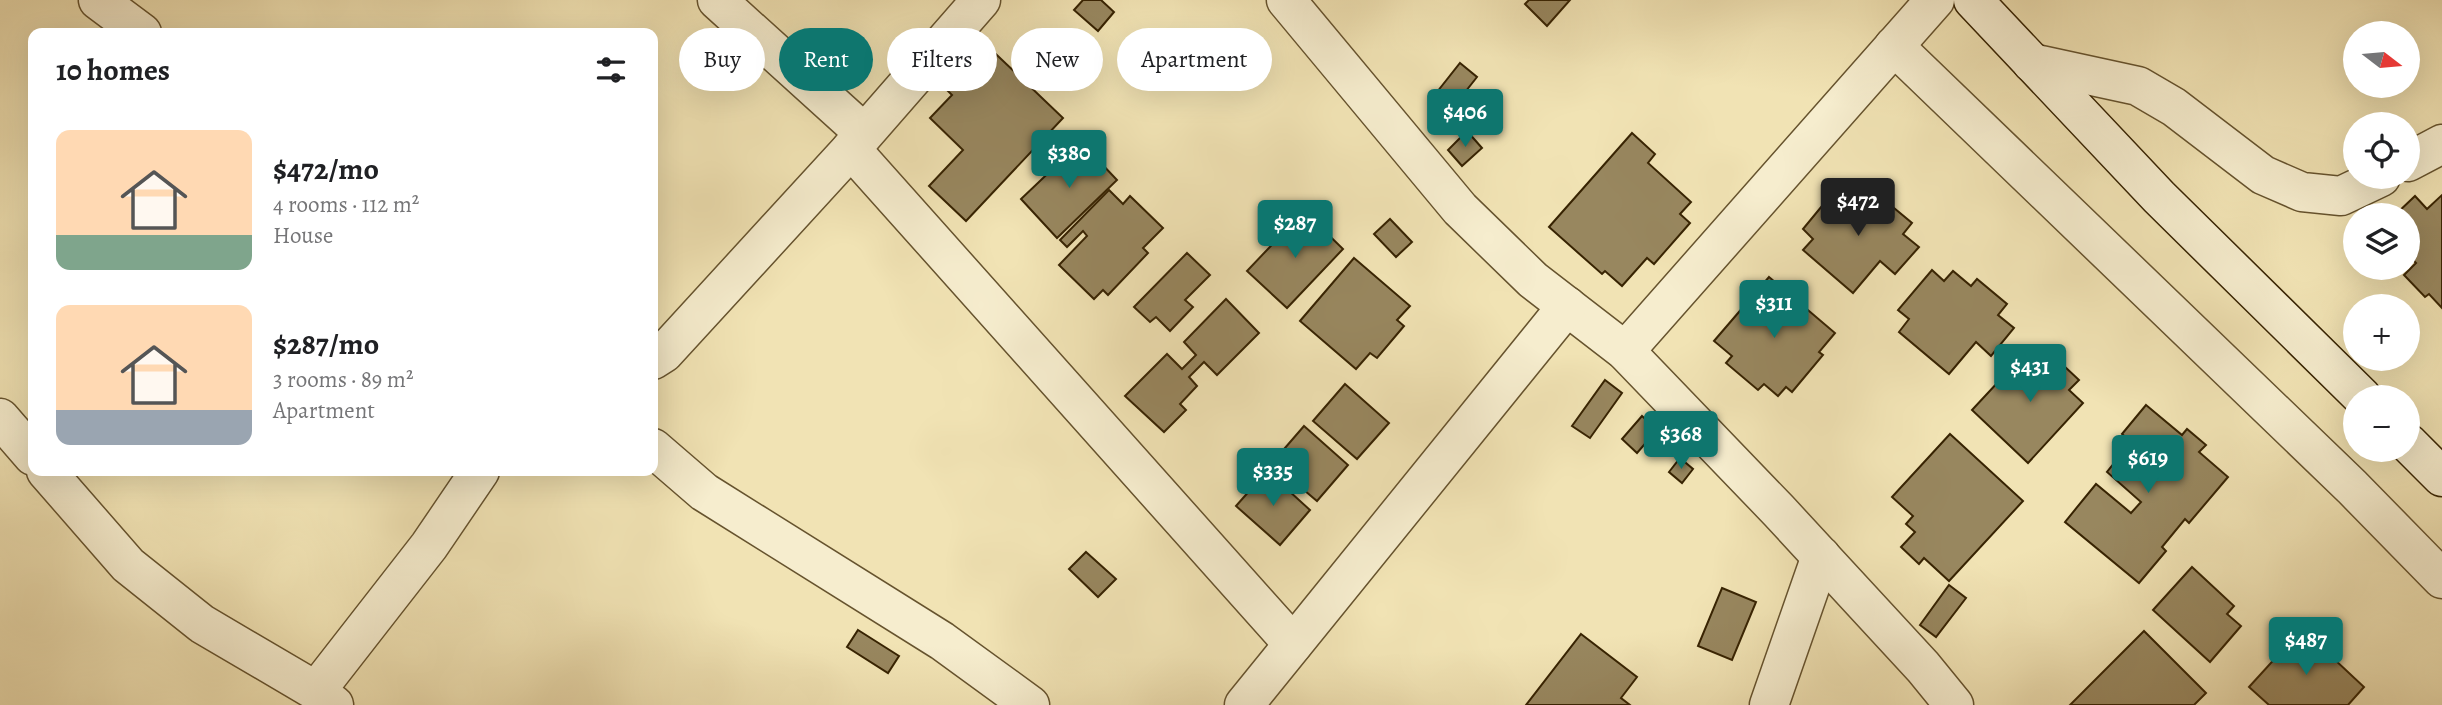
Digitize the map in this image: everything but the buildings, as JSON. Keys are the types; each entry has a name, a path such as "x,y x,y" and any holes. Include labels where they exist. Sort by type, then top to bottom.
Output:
{"street":[{"path":"98,0 135,28"},
{"path":"718,0 857,141 1293,644"},
{"path":"658,357 857,141 981,0"},
{"path":"1286,0 1461,209 1533,280 1625,351 1821,556 1954,705"},
{"path":"1625,351 1935,0"},
{"path":"1973,0 2159,197 2350,385"},
{"path":"1894,46 2352,487 2442,579"},
{"path":"2032,63 2138,86 2174,107 2263,175 2302,192 2341,196 2356,189"},
{"path":"2420,156 2442,144"},
{"path":"1244,705 1567,306"},
{"path":"0,418 28,450"},
{"path":"658,452 704,492 942,641 1030,705"},
{"path":"2420,455 2442,477"},
{"path":"50,476 128,565 202,624 325,698 477,476"},
{"path":"1769,705 1821,556"}]}
